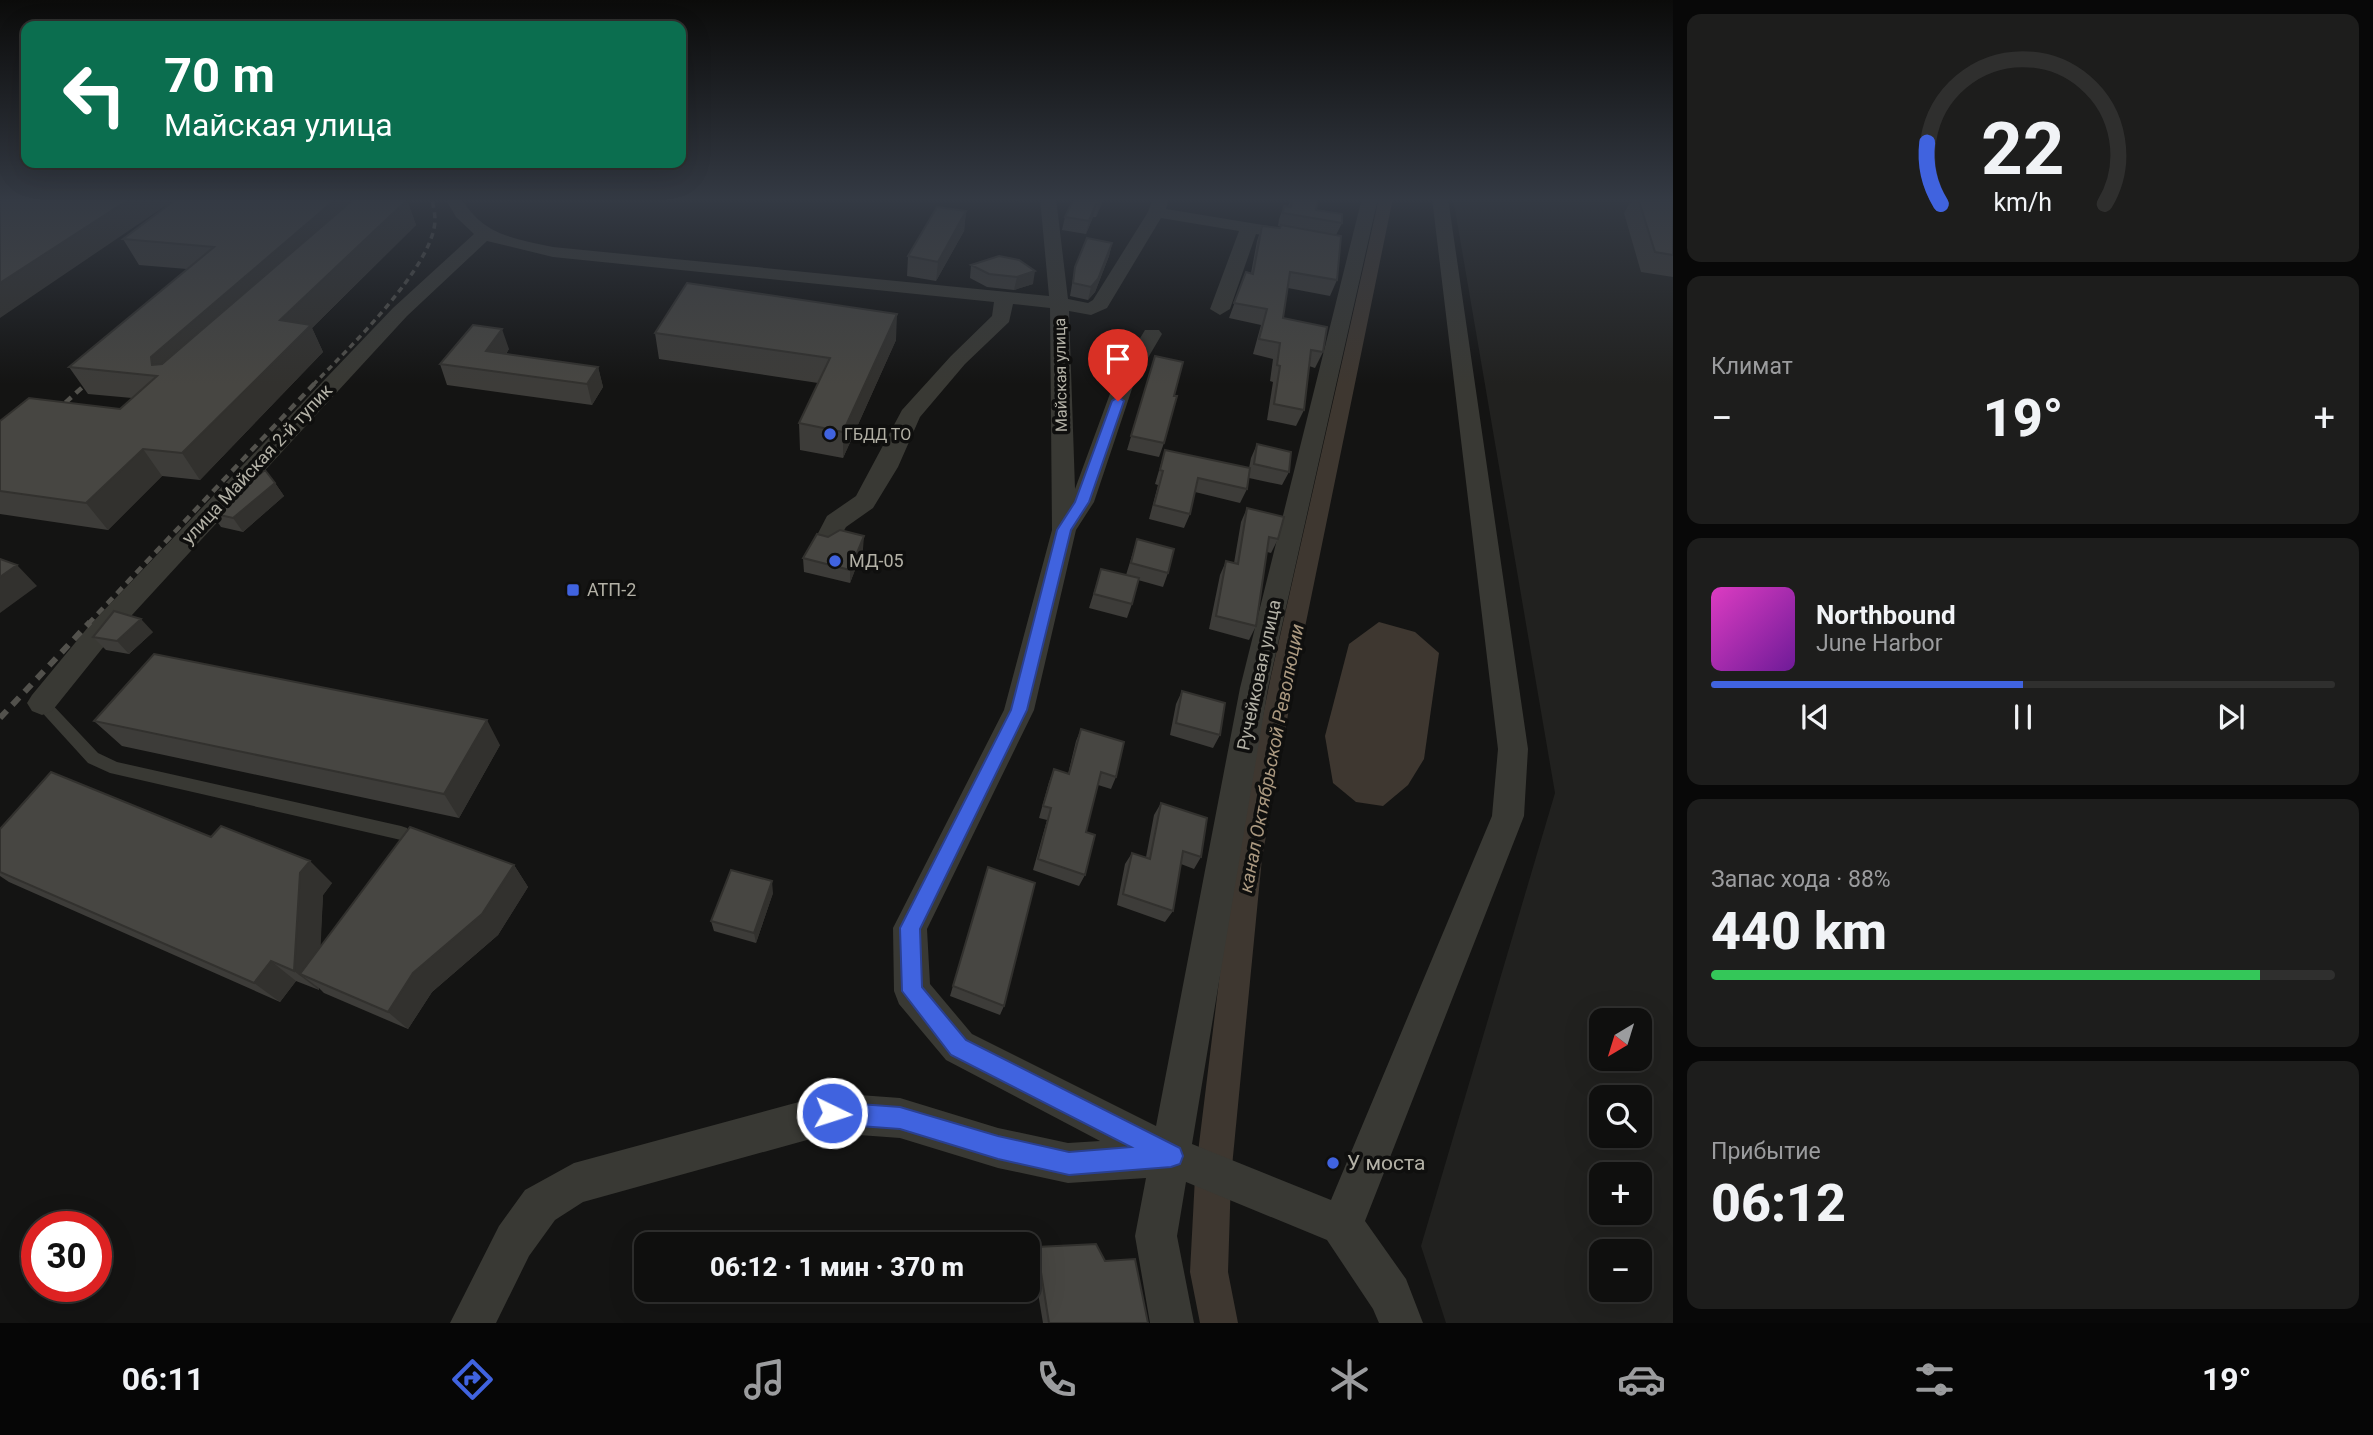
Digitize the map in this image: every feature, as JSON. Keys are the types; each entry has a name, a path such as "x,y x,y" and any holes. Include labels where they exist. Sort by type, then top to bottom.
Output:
{"street":[{"name":"улица Майская 2-й тупик","path":"42,703 99,633 390,322 456,260"},
{"name":"Майская улица","path":"627,260 1059,303 1064,530 1019,710 910,928 912,991 959,1047 1171,1156 1342,1225"},
{"path":"1054,260 1059,303 1091,309 1100,304 1126,260"},
{"path":"1220,309 1238,260"},
{"name":"Ручейковая улица","path":"1172,1323 1156,1236 1254,688 1347,260"},
{"path":"1401,1323 1390,1294 1342,1225 1507,816 1513,749 1448,260"},
{"path":"827,539 836,522 865,502 886,467 910,415 958,360 1002,318 1004,299"},
{"name":"Майская улица","path":"1064,530 1082,502 1125,380 1152,334"},
{"path":"472,1323 514,1241 540,1205 574,1184 832,1113 900,1118 998,1148 1069,1163 1171,1156"}],"lane":[{"path":"42,703 93,758 115,768 401,833"}],"shaded area":[{"path":"1464,260 1673,260 1673,1323 1446,1323 1421,1246 1555,793"},
{"path":"1379,622 1415,632 1439,653 1424,759 1408,785 1383,806 1356,802 1333,783 1325,736 1349,644"}],"building":[{"path":"0,260 36,260 0,283"},
{"path":"199,260 265,260 151,357 152,365 162,364 283,260 344,260 280,320 311,325 182,453 143,449 86,503 0,491 0,421 29,398 120,409 157,376 69,367"},
{"path":"987,260 1018,260 1035,271 1017,277 989,274 971,265"},
{"path":"1078,260 1105,260 1098,279 1091,287 1073,283"},
{"path":"1256,260 1339,260 1337,280 1290,272 1283,318 1327,327 1323,352 1311,350 1304,410 1274,404 1280,366 1277,365 1280,343 1259,339 1267,309 1234,303 1246,272 1253,274"},
{"path":"687,283 897,314 843,432 799,423 830,358 655,333"},
{"path":"473,325 502,329 486,351 598,367 587,384 440,364"},
{"path":"1155,356 1183,362 1164,443 1131,436"},
{"path":"1257,444 1291,452 1289,472 1254,464"},
{"path":"1165,450 1250,468 1247,489 1198,478 1190,514 1154,505 1163,471 1160,470"},
{"path":"265,470 275,483 233,518 211,513"},
{"path":"1247,508 1284,517 1278,539 1269,537 1256,626 1216,616 1226,561 1238,564"},
{"path":"840,530 864,536 850,570 803,558 817,534 828,537"},
{"path":"1137,539 1174,549 1168,573 1131,563"},
{"path":"0,559 17,565 0,577"},
{"path":"1101,569 1139,578 1132,604 1094,594"},
{"path":"114,611 141,619 117,641 93,637"},
{"path":"154,654 487,720 444,794 94,721"},
{"path":"1182,691 1225,703 1220,735 1176,723"},
{"path":"1081,729 1124,742 1116,777 1101,772 1086,832 1095,835 1085,875 1038,859 1051,808 1043,806 1054,769 1069,774"},
{"path":"51,772 211,837 221,826 310,861 300,873 294,971 271,961 254,983 0,872 0,829"},
{"path":"1161,803 1207,818 1201,857 1183,851 1173,911 1123,894 1132,853 1150,859"},
{"path":"410,827 514,865 482,914 413,973 388,1012 300,974"},
{"path":"988,867 1035,883 1004,1006 953,986"},
{"path":"731,870 772,881 754,933 711,921"},
{"path":"1096,1244 1105,1261 1135,1259 1148,1323 1049,1323 1040,1266 1040,1247"}],"waterway":[{"name":"канал Октябрьской Революции","path":"1219,1323 1209,1272 1213,1177 1248,858 1283,676 1373,260"}],"railway":[{"path":"313,385 386,307 421,260"},
{"path":"85,385 97,375"},
{"path":"55,412 87,383"},
{"path":"88,624 315,383"},
{"path":"0,718 90,622"}],"place":[{"name":"ГБДД ТО","path":"830,434"},
{"name":"МД-05","path":"835,561"},
{"name":"АТП-2","path":"573,590"},
{"name":"У моста","path":"1333,1163"}],"route":[{"path":"832,1113 900,1118 998,1148 1069,1163 1171,1156 959,1047 912,991 910,928 1019,710 1064,530 1082,502 1118,401"}]}
